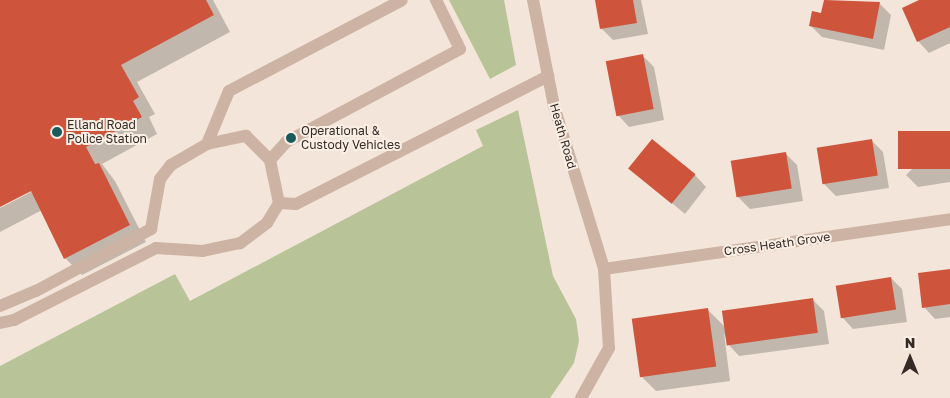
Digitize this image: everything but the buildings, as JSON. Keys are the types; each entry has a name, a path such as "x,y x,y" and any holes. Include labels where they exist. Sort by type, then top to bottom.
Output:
{"street":[{"path":"207,144 229,91 402,0"},
{"path":"270,160 286,142 460,49 436,0"},
{"name":"Heath Road","path":"533,0 554,106 604,269 609,348 581,398"},
{"path":"279,203 296,204 548,76"},
{"path":"0,306 36,290 151,229 160,180 170,165 207,144 246,136 270,160 279,203 267,223 240,243 203,251 156,248 14,320 0,323"},
{"name":"Cross Heath Grove","path":"604,269 950,219"}],"green space":[{"path":"449,0 504,0 516,65 490,79"},
{"path":"518,110 553,276 576,319 579,341 574,363 550,398 0,398 0,366 175,274 190,301 483,146 476,130"}],"place":[{"name":"Elland Road Police Station","path":"57,132"},
{"name":"Operational & Custody Vehicles","path":"291,138"}]}
